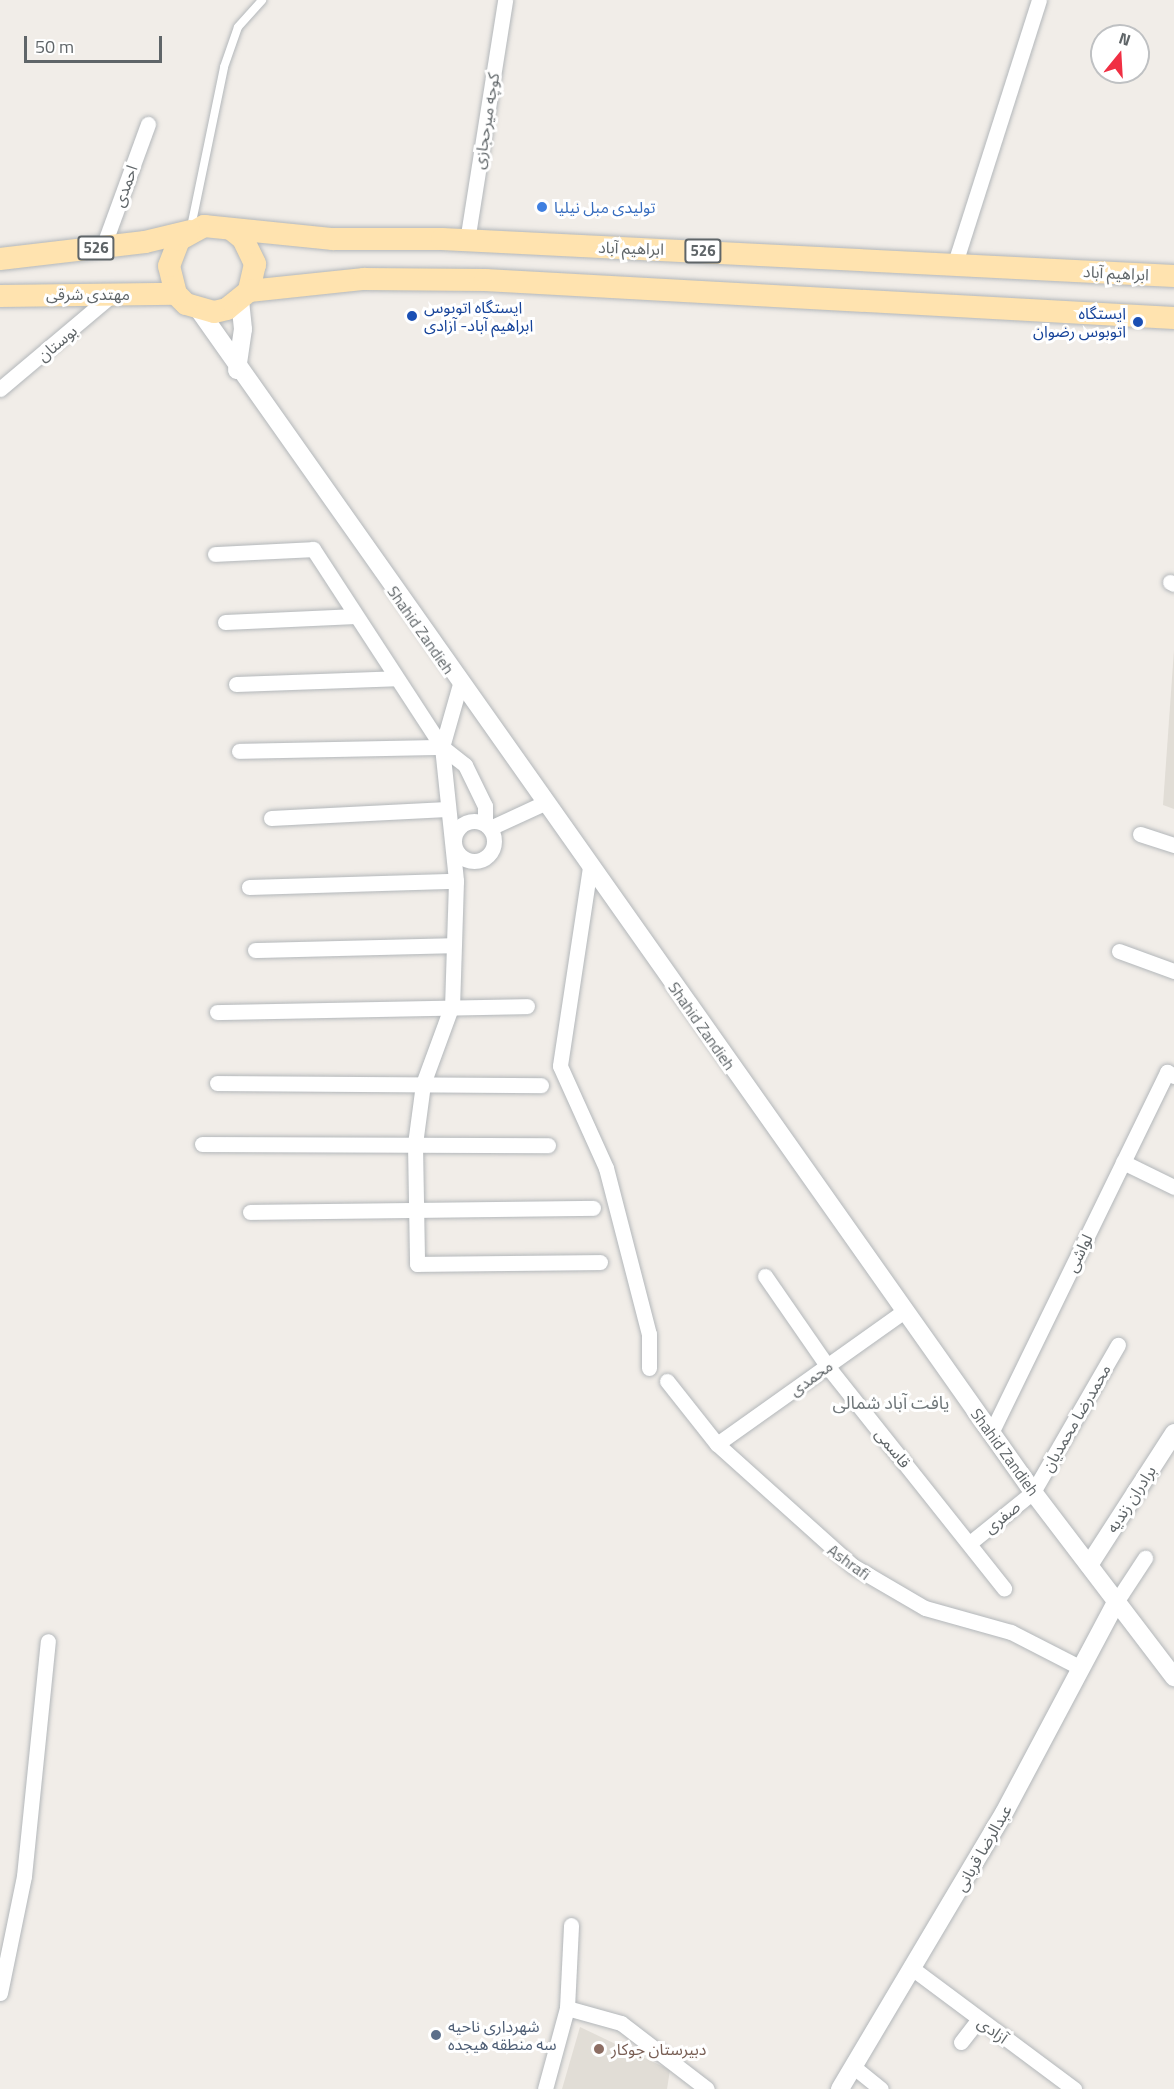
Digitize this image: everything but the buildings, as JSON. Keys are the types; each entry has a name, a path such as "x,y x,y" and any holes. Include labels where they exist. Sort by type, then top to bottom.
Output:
{"main road":[{"path":"244,297 255,264 252,251 232,230 204,226 190,231 170,259 176,294 199,310 214,312 244,297 364,279 485,280 1174,318"},
{"name":"ابراهیم آباد","path":"232,230 333,239 467,241 955,263 1174,276"},
{"name":"526","path":"0,259 103,247 190,231"},
{"name":"مهتدی شرقی","path":"0,296 176,294"}],"street":[{"name":"کوچه میرحجازی","path":"467,241 505,0"},
{"path":"955,263 1039,0"},
{"name":"احمدی","path":"103,247 148,124"},
{"name":"بوستان","path":"0,389 113,294"},
{"path":"237,370 243,329 244,297"},
{"name":"Shahid Zandieh","path":"199,310 237,370 1033,1492 1174,1676"},
{"path":"215,554 313,549 442,747 465,765 485,806 487,826 494,841 484,858 464,858 454,842"},
{"path":"225,622 357,616"},
{"path":"236,684 396,678"},
{"path":"460,684 442,747 447,808 454,842 456,881 452,1005 423,1084 414,1144 417,1264 600,1262"},
{"path":"239,751 442,747"},
{"path":"454,842 467,822 487,826 544,803"},
{"path":"271,818 447,808"},
{"path":"1140,834 1174,845"},
{"path":"590,867 560,1066 606,1168 649,1334 649,1368"},
{"path":"249,887 456,881"},
{"path":"255,950 453,945"},
{"path":"1119,951 1174,971"},
{"path":"217,1012 452,1005 528,1006"},
{"name":"لواشی","path":"991,1433 1123,1162 1171,1074"},
{"path":"218,1083 541,1085"},
{"path":"202,1144 548,1144"},
{"path":"1123,1162 1174,1186"},
{"path":"250,1212 593,1208"},
{"name":"قاسمی","path":"765,1276 828,1367 971,1542 1004,1588"},
{"name":"محمدی","path":"717,1444 904,1311"},
{"name":"محمدرضا محمدیان","path":"1033,1492 1118,1345"},
{"name":"Ashrafi","path":"667,1381 717,1444 820,1540 891,1590 925,1608 1011,1632 1082,1668"},
{"name":"برادران زندیه","path":"1089,1565 1173,1435"},
{"name":"صفری","path":"971,1542 1033,1492"},
{"path":"1116,1602 1145,1558"},
{"name":"عبدالرضا قربانی","path":"840,2089 855,2068 913,1969 1082,1668 1116,1602"},
{"path":"0,1993 24,1876 48,1641"},
{"path":"544,2089 567,2008 571,1925"},
{"name":"آزادی","path":"913,1969 978,2020 1074,2089"},
{"path":"567,2008 621,2023 707,2089"},
{"path":"961,2042 978,2020"},
{"path":"855,2068 881,2089"}],"lane":[{"path":"190,231 224,67 238,27 262,0"}],"shaded area":[{"path":"1174,650 1174,809 1163,805"},
{"name":"دبیرستان جوکار","path":"580,2027 670,2070 667,2089 562,2089"}],"place":[{"name":"تولیدی مبل نیلیا","path":"542,207"},
{"name":"ایستگاه اتوبوس ابراهیم آباد- آزادی","path":"412,316"},
{"name":"ایستگاه اتوبوس رضوان","path":"1138,322"},
{"name":"شهرداری ناحیه سه منطقه هیجده","path":"436,2035"},
{"name":"دبیرستان جوکار","path":"599,2049"}],"district":[{"name":"یافت آباد شمالی","path":"891,1403"}]}
